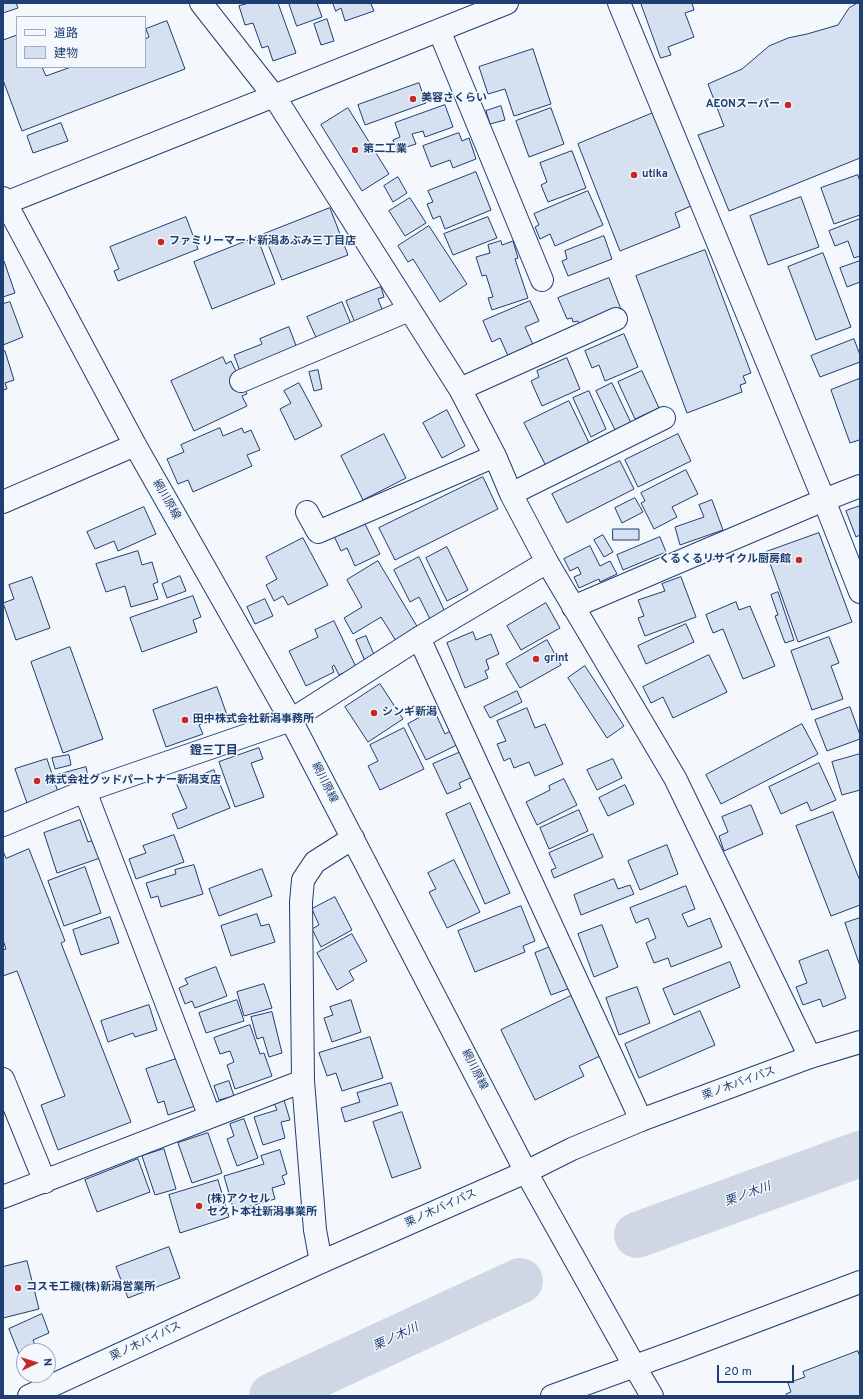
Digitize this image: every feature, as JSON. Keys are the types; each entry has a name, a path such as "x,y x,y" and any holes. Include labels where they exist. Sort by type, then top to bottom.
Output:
{"main road":[{"path":"201,3 274,96 460,389 495,456 511,494 547,562 675,778 810,1057"},
{"path":"4,202 508,3"},
{"path":"619,3 824,500 860,592"},
{"path":"439,30 542,280"},
{"name":"網川原線","path":"4,202 135,445 292,720 526,1172 652,1396"},
{"path":"241,381 409,310"},
{"path":"460,389 616,319"},
{"path":"511,494 664,418"},
{"path":"3,502 135,445"},
{"path":"307,512 318,532 495,456"},
{"path":"573,607 860,486"},
{"path":"3,825 85,791 292,720 419,638 547,562"},
{"path":"419,638 641,1120"},
{"path":"85,791 210,1117"},
{"path":"321,1262 315,1230 303,1081 301,902 303,880 316,862 353,838"},
{"name":"栗ノ木バイパス","path":"29,1396 321,1262 526,1172 572,1149 641,1120 810,1057 860,1042"},
{"path":"3,1079 45,1182"},
{"path":"3,1197 303,1081"},
{"path":"552,1396 635,1367 860,1282"}],"building":[{"path":"3,3 16,3 18,8 3,13"},
{"path":"250,3 278,3 296,53 273,61 268,46 262,48 253,23 245,25 239,6"},
{"path":"289,3 317,3 322,17 297,26"},
{"path":"333,3 373,3 371,4 374,11 345,21 341,8 336,11"},
{"path":"641,3 692,3 694,10 685,13 694,37 668,47 671,55 661,58"},
{"name":"AEONスーパー","path":"860,3 860,158 729,211 698,135 724,126 708,84 742,69 769,46 788,38 838,25 849,8"},
{"path":"327,19 334,41 321,45 314,24"},
{"path":"167,21 185,69 22,131 3,80 3,40 16,35 16,68 42,68 46,76 68,68 146,68 146,38 149,37 146,29"},
{"path":"533,49 551,104 514,116 505,89 488,94 479,67"},
{"path":"419,83 426,103 365,125 358,105"},
{"path":"445,105 453,127 425,137 423,131 412,134 416,144 397,150 393,140 400,137 395,123"},
{"path":"501,106 505,120 490,124 486,111"},
{"name":"第二工業","path":"348,108 389,174 362,191 321,125"},
{"path":"551,108 564,144 529,157 516,121"},
{"name":"utika","path":"653,113 691,206 675,213 680,227 620,251 578,144"},
{"path":"61,123 68,141 33,153 27,136"},
{"path":"459,133 462,141 469,138 476,159 453,168 450,160 431,167 423,146"},
{"path":"572,151 586,188 548,202 541,185 547,182 540,163"},
{"path":"476,172 491,210 445,229 440,216 433,219 427,204 433,202 428,191"},
{"path":"858,175 860,182 860,215 834,224 821,188"},
{"path":"398,177 407,193 393,202 384,186"},
{"path":"588,191 603,225 555,246 550,234 540,239 535,227 539,225 534,214"},
{"path":"801,197 819,247 768,265 750,216"},
{"path":"410,198 426,223 405,236 389,211"},
{"path":"330,208 348,255 282,280 264,234"},
{"path":"186,217 198,249 118,281 114,271 119,269 110,247"},
{"path":"488,217 497,238 453,255 444,234"},
{"path":"860,219 860,256 854,258 848,241 835,246 829,231"},
{"path":"429,226 467,284 440,302 413,259 408,262 398,246"},
{"path":"604,236 612,259 568,276 562,261 567,259 565,251"},
{"path":"257,237 275,284 212,309 194,262"},
{"path":"501,241 502,245 513,241 518,258 515,259 528,298 492,310 488,298 493,297 486,275 482,276 476,257 490,253 488,245"},
{"path":"705,250 751,373 743,376 746,383 740,385 742,392 687,413 636,276"},
{"path":"823,253 851,327 816,340 788,267"},
{"path":"3,261 15,293 3,297"},
{"path":"860,261 860,282 847,287 840,268"},
{"path":"609,278 622,312 580,328 578,321 573,322 572,318 567,319 558,298"},
{"path":"381,287 384,297 378,299 384,314 356,325 346,301"},
{"path":"530,301 539,321 525,327 534,347 509,358 500,338 492,342 483,321"},
{"path":"10,302 23,337 3,345 3,304"},
{"path":"342,302 351,324 318,342 307,317"},
{"path":"289,327 298,351 241,374 234,355 262,344 260,339"},
{"path":"624,334 638,367 605,381 599,365 592,368 585,351"},
{"path":"854,339 860,355 860,362 820,377 811,356"},
{"path":"5,351 14,380 5,383 7,389 3,390 3,352"},
{"path":"223,357 226,364 231,361 247,394 242,396 247,406 194,431 171,381"},
{"path":"567,358 580,389 542,406 531,381 539,377 537,371"},
{"path":"318,370 322,389 314,391 309,372"},
{"path":"642,371 659,408 635,419 618,382"},
{"path":"859,379 860,443 859,440 850,443 831,390"},
{"path":"299,383 322,426 295,440 280,409 291,403 284,391"},
{"path":"612,383 632,425 616,432 596,391"},
{"path":"589,391 606,429 591,437 573,398"},
{"path":"569,401 592,449 548,470 524,423"},
{"path":"447,410 465,446 442,458 423,423"},
{"path":"220,428 223,436 242,428 244,433 251,430 260,450 247,455 252,466 193,492 188,480 178,484 167,459 184,452 181,445"},
{"path":"384,434 406,478 363,500 341,456"},
{"path":"678,434 691,461 638,487 625,460"},
{"path":"620,461 634,489 567,523 552,494"},
{"path":"686,470 698,494 672,507 677,517 654,529 641,503 645,501 641,493"},
{"path":"483,477 498,509 395,560 379,528"},
{"path":"635,498 643,512 622,523 615,508"},
{"path":"712,500 723,530 680,545 675,527 704,517 699,505"},
{"path":"860,506 860,535 856,537 846,511"},
{"path":"144,507 156,534 118,551 114,541 95,549 87,532"},
{"path":"364,522 380,554 355,566 347,548 341,551 334,536"},
{"path":"613,529 639,529 639,540 613,540"},
{"path":"819,533 852,622 798,642 766,552"},
{"path":"603,535 613,552 604,557 594,540"},
{"path":"660,537 666,552 623,570 617,555"},
{"path":"303,538 328,585 288,605 283,596 274,601 266,585 277,579 266,557"},
{"path":"590,546 600,566 610,561 617,574 600,582 599,579 579,588 574,577 581,574 578,567 570,571 564,559"},
{"path":"447,547 468,590 447,601 426,558"},
{"path":"138,551 142,565 152,562 158,582 153,584 158,599 131,607 125,586 106,592 96,564"},
{"path":"419,557 447,616 432,623 419,597 410,602 394,570"},
{"path":"378,561 418,628 396,641 381,617 353,634 344,618 362,607 347,580"},
{"path":"180,576 186,591 167,598 162,584"},
{"path":"32,577 50,628 16,640 3,603 14,599 9,585"},
{"path":"681,577 696,617 645,636 638,618 644,616 638,600 665,591 662,584"},
{"path":"778,592 794,640 785,643 775,616 778,615 771,595"},
{"path":"193,596 201,617 193,620 197,632 142,652 130,618"},
{"path":"265,599 273,616 255,624 247,607"},
{"path":"736,602 739,610 750,606 775,666 743,679 723,629 713,633 706,615"},
{"path":"546,603 560,628 521,650 507,626"},
{"path":"334,621 356,667 339,675 334,665 332,667 334,672 306,686 289,651 318,637 315,630"},
{"path":"686,624 694,642 646,664 638,646"},
{"path":"473,632 476,640 491,634 499,654 486,660 489,669 485,671 488,678 465,688 447,643"},
{"path":"366,636 375,657 365,661 356,640"},
{"path":"829,637 839,663 831,666 843,699 812,710 791,651"},
{"path":"547,640 561,665 520,688 506,664"},
{"path":"70,647 103,739 63,753 31,662"},
{"path":"709,655 727,692 673,718 663,697 651,703 643,687"},
{"path":"585,666 624,726 607,738 568,678"},
{"name":"シンギ新潟","path":"380,684 403,719 368,742 345,707"},
{"name":"田中株式会社新潟事務所","path":"217,687 227,715 199,725 203,734 166,747 153,710"},
{"path":"517,691 522,702 490,718 484,707"},
{"path":"850,707 860,739 827,751 815,720"},
{"path":"527,708 535,728 545,724 563,764 535,776 529,762 514,768 510,758 504,761 497,744 506,741 497,721"},
{"path":"434,710 445,734 456,728 463,742 426,760 408,724"},
{"path":"802,724 818,754 721,804 706,775"},
{"path":"404,728 424,769 380,790 368,766 378,761 370,745"},
{"path":"259,748 263,759 251,763 264,797 235,807 219,762"},
{"path":"463,751 475,776 459,783 461,788 447,794 433,764"},
{"path":"860,754 860,790 842,795 832,762"},
{"path":"69,755 71,765 55,769 52,758"},
{"name":"株式会社グッドパートナー新潟支店","path":"47,759 58,792 27,803 15,769"},
{"path":"613,759 622,778 597,790 587,770"},
{"path":"819,763 836,800 811,811 807,802 781,814 769,787"},
{"path":"86,767 88,777 60,784 57,775"},
{"path":"214,770 230,808 178,829 172,814 187,808 177,785"},
{"path":"564,779 577,805 537,825 526,802 550,790 549,786"},
{"path":"625,785 634,804 608,816 599,798"},
{"path":"470,803 510,893 485,904 446,814"},
{"path":"751,805 763,834 724,851 719,836 728,832 722,817"},
{"path":"579,810 588,831 549,849 540,828"},
{"path":"833,812 860,881 860,905 831,916 796,826"},
{"path":"80,820 88,842 94,840 100,858 57,873 44,833"},
{"path":"593,834 603,857 554,878 551,870 556,868 549,853"},
{"path":"174,835 184,862 136,879 129,859 146,853 143,846"},
{"path":"667,845 678,874 640,890 628,861"},
{"path":"29,849 65,941 61,943 131,1122 58,1150 41,1105 65,1096 17,971 3,976 3,950 6,949 3,940 3,851 6,858"},
{"path":"454,860 480,912 447,928 429,892 436,889 428,873"},
{"path":"194,865 203,894 161,907 158,896 151,898 146,883 176,874 175,870"},
{"path":"85,867 101,913 64,926 48,881"},
{"path":"262,869 272,896 219,916 209,889"},
{"path":"614,879 618,889 630,885 634,894 581,915 574,895"},
{"path":"686,886 695,909 682,914 688,927 710,918 722,947 671,967 668,958 654,963 646,943 656,938 648,918 636,923 630,908"},
{"path":"335,897 352,930 321,947 312,929 319,925 312,909"},
{"path":"521,906 535,941 523,946 525,952 475,972 458,931"},
{"path":"257,914 261,926 269,924 275,942 231,956 221,926"},
{"path":"110,917 119,943 81,955 73,930"},
{"path":"860,918 860,966 845,923"},
{"path":"602,925 618,967 594,977 578,934"},
{"path":"352,934 367,961 349,971 354,980 337,990 317,953"},
{"path":"555,945 570,988 551,995 535,953"},
{"path":"828,950 846,998 823,1007 820,999 803,1005 796,987 807,983 799,961"},
{"path":"730,962 740,987 674,1015 663,989"},
{"path":"216,967 227,996 195,1008 192,1001 185,1004 179,988 188,984 185,979"},
{"path":"264,984 272,1008 244,1016 237,992"},
{"path":"637,987 650,1023 619,1035 606,998"},
{"path":"575,994 604,1054 579,1066 584,1076 535,1100 501,1030"},
{"path":"237,1000 244,1021 206,1033 199,1013"},
{"path":"351,1000 361,1032 332,1042 324,1018 333,1015 330,1007"},
{"path":"149,1005 157,1030 135,1037 133,1033 108,1042 101,1021"},
{"path":"700,1011 715,1045 639,1078 625,1044"},
{"path":"272,1012 282,1053 269,1057 263,1037 257,1039 251,1017"},
{"path":"250,1025 260,1054 264,1053 272,1076 235,1089 227,1065 234,1062 230,1051 220,1054 214,1038"},
{"path":"370,1037 383,1078 342,1091 336,1073 327,1076 319,1053"},
{"path":"182,1057 198,1105 168,1115 164,1101 158,1103 146,1069"},
{"path":"229,1081 234,1096 219,1100 214,1086"},
{"path":"391,1083 398,1105 345,1122 341,1108 360,1102 357,1093"},
{"path":"284,1100 290,1120 281,1122 285,1138 263,1145 254,1117 277,1110 274,1103"},
{"path":"402,1112 421,1168 392,1178 373,1122"},
{"path":"244,1119 258,1158 237,1166 227,1139 234,1136 230,1124"},
{"path":"208,1133 222,1173 192,1183 178,1143"},
{"path":"164,1149 176,1189 155,1195 142,1156"},
{"path":"280,1150 287,1174 282,1176 285,1184 272,1188 275,1199 234,1211 224,1176 264,1164 261,1156"},
{"path":"138,1159 150,1192 97,1212 85,1180"},
{"name":"(株)アクセル セクト本社新潟事業所","path":"218,1180 229,1217 180,1233 169,1195"},
{"path":"169,1247 180,1278 128,1298 116,1267"},
{"name":"コスモ工機(株)新潟営業所","path":"27,1261 39,1309 3,1318 3,1267"},
{"path":"42,1314 49,1333 33,1340 34,1343 16,1343 16,1346 9,1329"},
{"path":"858,1351 860,1357 860,1396 787,1396 786,1394 791,1392 788,1383 805,1377 803,1372"}],"waterway":[{"name":"栗ノ木川","path":"637,1235 860,1154"},
{"name":"栗ノ木川","path":"272,1396 520,1281"}],"place":[{"name":"美容さくらい","path":"413,99"},
{"name":"AEONスーパー","path":"788,105"},
{"name":"第二工業","path":"355,150"},
{"name":"utika","path":"634,175"},
{"name":"ファミリーマート新潟あぶみ三丁目店","path":"161,242"},
{"name":"くるくるリサイクル厨房館","path":"799,560"},
{"name":"grint","path":"536,659"},
{"name":"シンギ新潟","path":"374,713"},
{"name":"田中株式会社新潟事務所","path":"185,720"},
{"name":"株式会社グッドパートナー新潟支店","path":"37,781"},
{"name":"(株)アクセル セクト本社新潟事業所","path":"199,1206"},
{"name":"コスモ工機(株)新潟営業所","path":"18,1288"}],"district":[{"name":"鐙三丁目","path":"214,752"}]}
